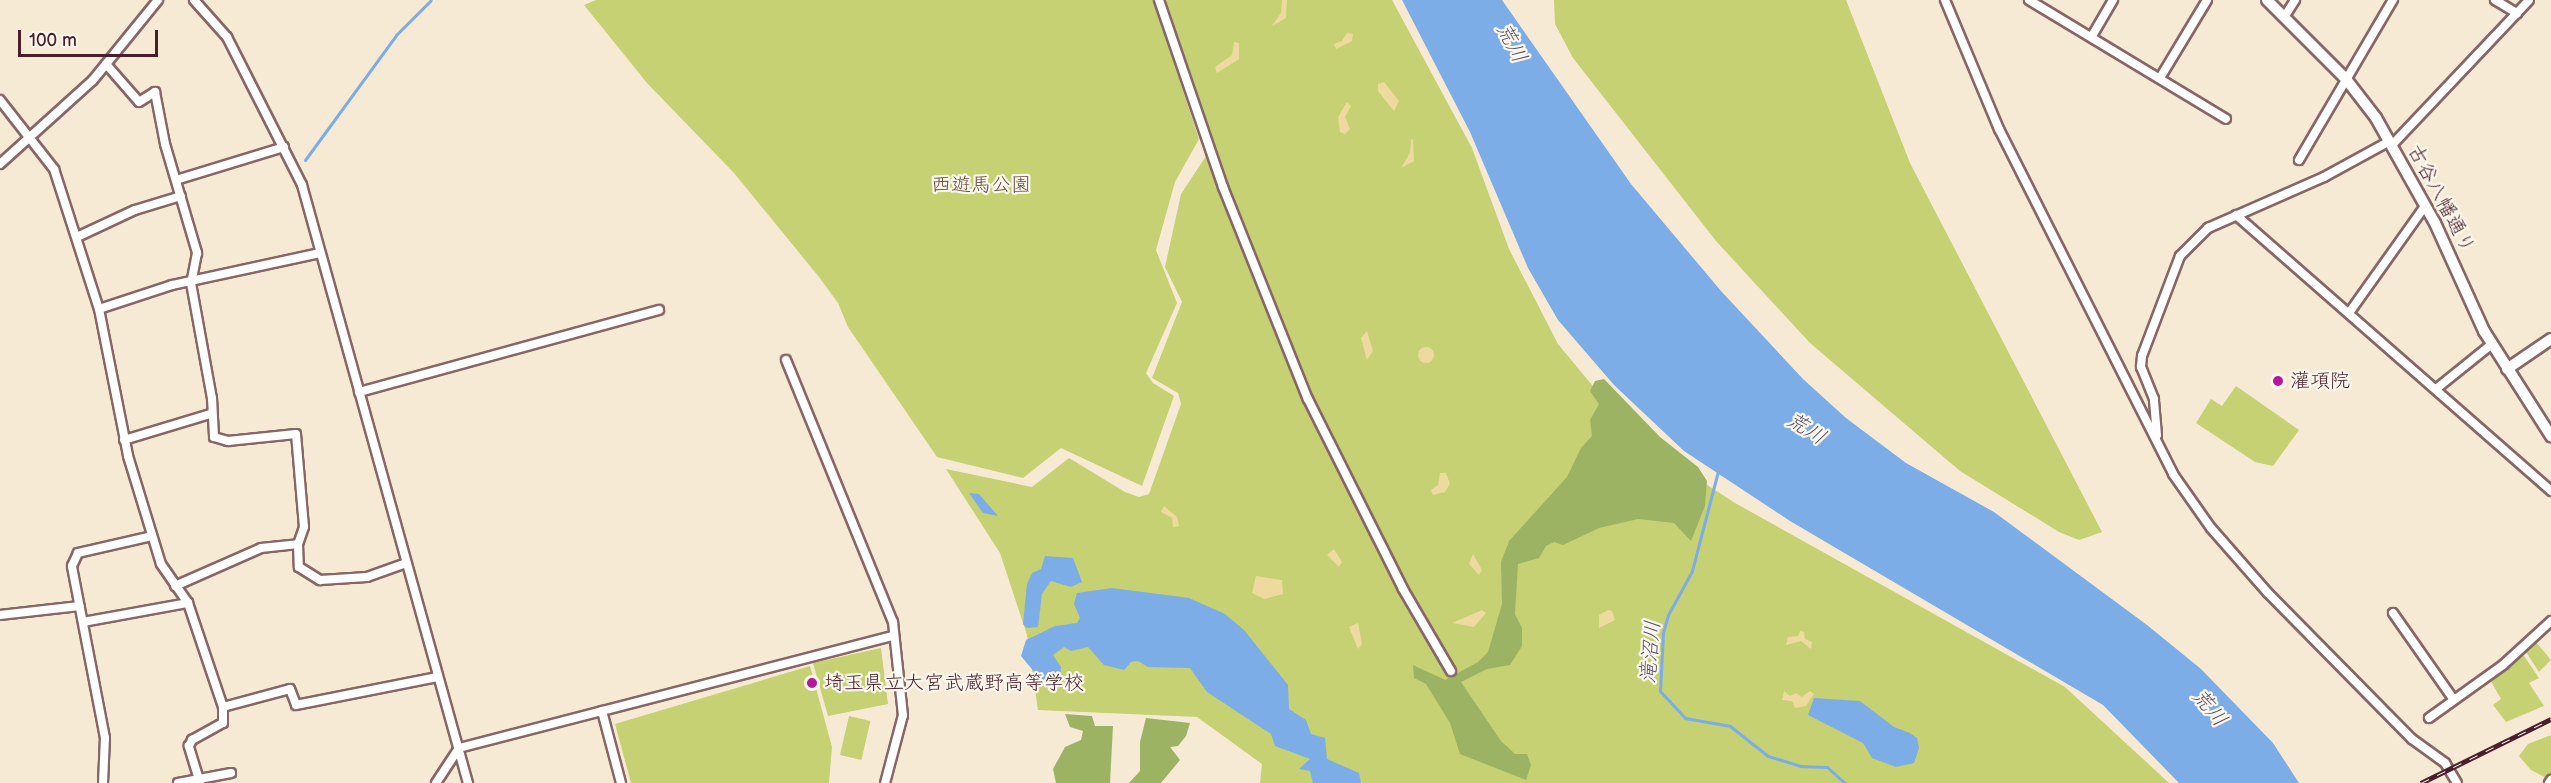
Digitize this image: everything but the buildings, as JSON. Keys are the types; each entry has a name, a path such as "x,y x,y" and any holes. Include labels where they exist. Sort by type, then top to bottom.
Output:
{"street":[{"path":"0,164 106,64 158,0"},
{"path":"194,0 227,37 302,185 468,783"},
{"path":"1159,0 1219,178 1308,399 1403,589 1451,671"},
{"path":"1946,0 1999,129 2157,438 2173,474 2232,553 2412,739 2445,764 2457,783"},
{"path":"2029,0 2226,119"},
{"path":"2092,36 2113,0"},
{"path":"2160,78 2206,0"},
{"name":"古谷八幡通り","path":"2267,0 2346,79 2391,143 2425,206 2492,344 2551,436"},
{"path":"2285,16 2295,0"},
{"path":"2299,160 2392,0"},
{"path":"2495,0 2517,13"},
{"path":"2157,438 2154,399 2141,367 2146,340 2180,256 2208,228 2324,177 2391,143 2529,0"},
{"path":"106,64 139,102 155,92 180,196 197,253 191,283 212,398 210,414 214,437 228,441 296,434 304,527 298,544 299,567 320,579 367,577 406,563"},
{"path":"0,100 54,169 99,309 124,440 152,536 161,564 188,603 223,707 223,723 192,740 189,746 200,781"},
{"path":"176,180 284,147"},
{"path":"77,237 135,210 180,196"},
{"path":"2349,313 2425,206"},
{"path":"2236,215 2551,491"},
{"path":"99,309 172,285 191,283 320,253"},
{"path":"359,392 659,310"},
{"path":"2507,369 2551,339"},
{"path":"2436,389 2492,344"},
{"path":"786,360 888,608 903,715 885,783"},
{"path":"124,440 210,414"},
{"path":"103,783 105,738 72,566 78,553 152,536"},
{"path":"175,586 261,548 298,544"},
{"path":"82,622 188,603"},
{"path":"0,615 80,606"},
{"path":"2393,613 2454,700"},
{"path":"2429,718 2503,665 2551,621"},
{"path":"436,783 459,748 893,636"},
{"path":"223,707 290,689 296,705 437,677"},
{"path":"602,711 621,783"},
{"path":"178,783 200,781 231,773"}],"green space":[{"name":"西遊馬公園","path":"596,0 1153,0 1199,139 1175,182 1156,250 1177,303 1146,373 1153,383 1174,396 1142,486 1061,448 1023,478 937,457 848,327 838,303 819,277 734,173 647,83 584,5"},
{"path":"1166,0 1392,0 1472,148 1509,249 1558,344 1611,408 1684,470 1735,503 2065,687 2169,783 1260,783 1262,764 1197,717 1038,710 1027,635 1000,553 946,469 1032,487 1069,458 1125,492 1139,497 1149,494 1181,404 1178,393 1152,378 1182,302 1165,267 1181,194 1214,144"},
{"path":"1554,0 1846,0 1910,163 2102,532 2079,540 2059,532 1960,471 1810,343 1716,241 1573,58 1555,24"},
{"path":"1604,379 1660,437 1698,467 1707,481 1705,506 1691,541 1674,523 1638,519 1599,528 1563,545 1554,542 1546,546 1539,558 1518,564 1515,614 1522,628 1522,646 1510,665 1487,669 1461,682 1501,741 1515,754 1527,754 1531,765 1526,780 1460,754 1450,723 1426,684 1414,678 1413,665 1445,680 1478,662 1488,652 1502,604 1501,562 1509,541 1567,477 1581,448 1592,436 1590,420 1599,404 1590,391 1595,381"},
{"path":"2236,386 2299,430 2273,466 2255,462 2196,423 2211,399 2222,406"},
{"path":"2536,642 2551,660 2539,672 2526,652"},
{"path":"881,648 888,704 828,716 813,663"},
{"path":"2522,653 2539,678 2529,683 2544,706 2506,722 2493,705 2501,699 2489,678"},
{"name":"埼玉県立大宮武蔵野高等学校","path":"810,666 832,747 829,783 631,783 615,724"},
{"path":"1065,714 1092,716 1095,726 1113,726 1110,783 1056,783 1053,769 1065,747 1081,740 1083,731 1070,727"},
{"path":"849,716 870,721 861,760 840,755"},
{"path":"1146,718 1190,723 1186,736 1178,746 1170,747 1180,760 1161,783 1129,783 1140,771 1140,742"},
{"path":"2551,735 2551,775 2548,779 2531,770 2519,756 2528,744"}],"sand":[{"path":"1282,0 1287,0 1286,18 1272,26 1281,13"},
{"path":"1347,33 1353,34 1352,41 1336,49 1334,44 1342,41"},
{"path":"1234,42 1239,43 1239,59 1217,73 1215,67 1232,55"},
{"path":"1384,82 1399,101 1394,111 1378,91 1378,84"},
{"path":"1347,102 1351,106 1345,117 1350,129 1345,134 1340,132 1338,117"},
{"path":"1413,139 1414,161 1401,168 1410,153"},
{"path":"1367,331 1373,351 1367,360 1361,338"},
{"path":"1426,347 1432,349 1434,355 1432,361 1426,363 1420,361 1418,355 1420,349"},
{"path":"1440,473 1446,473 1450,484 1445,492 1433,495 1431,490 1438,485"},
{"path":"1164,506 1177,517 1179,526 1173,527 1172,518 1161,512"},
{"path":"1334,549 1342,562 1339,567 1327,555"},
{"path":"1473,554 1482,570 1479,575 1469,564"},
{"path":"1256,576 1282,580 1283,594 1264,599 1252,593"},
{"path":"1482,610 1486,613 1474,627 1452,623"},
{"path":"1608,610 1612,611 1615,620 1599,628 1599,615"},
{"path":"1358,623 1362,644 1358,649 1349,627"},
{"path":"1800,631 1804,632 1805,639 1812,642 1811,649 1801,641 1786,645 1788,637 1798,636"},
{"path":"1784,691 1790,696 1796,693 1802,697 1810,691 1814,694 1806,706 1795,708 1792,701 1782,700"}],"water":[{"name":"荒川","path":"1402,0 1502,0 1631,184 1721,291 1803,379 1846,418 1906,463 1994,512 2147,625 2201,669 2273,743 2299,783 2179,783 2103,705 1790,521 1684,451 1614,385 1558,320 1528,268 1470,132"},
{"path":"969,493 979,494 998,516 983,513"},
{"path":"1045,556 1073,558 1082,582 1071,587 1051,581 1042,594 1038,627 1027,628 1023,624 1027,584 1032,573 1041,569"},
{"path":"1112,588 1189,598 1225,614 1244,630 1288,685 1289,709 1306,720 1311,734 1325,738 1327,759 1359,773 1361,783 1313,783 1310,771 1299,769 1310,759 1275,746 1271,734 1207,692 1190,668 1148,667 1138,661 1131,662 1124,670 1104,665 1088,647 1071,651 1064,647 1053,655 1061,667 1060,685 1045,685 1021,656 1026,640 1055,626 1077,623 1080,618 1074,604 1077,593"},
{"path":"1814,698 1860,701 1894,727 1910,733 1917,738 1919,748 1914,763 1896,767 1872,758 1863,743 1808,715"}],"waterway":[{"path":"305,160 396,35 431,0"},
{"name":"滝沼川","path":"1718,471 1692,571 1668,615 1663,633 1660,691 1685,718 1730,726 1768,756 1800,766 1827,767 1845,783"}],"railway":[{"path":"2421,783 2551,719"}],"place":[{"name":"灌項院","path":"2278,381"},
{"name":"埼玉県立大宮武蔵野高等学校","path":"812,683"}]}
